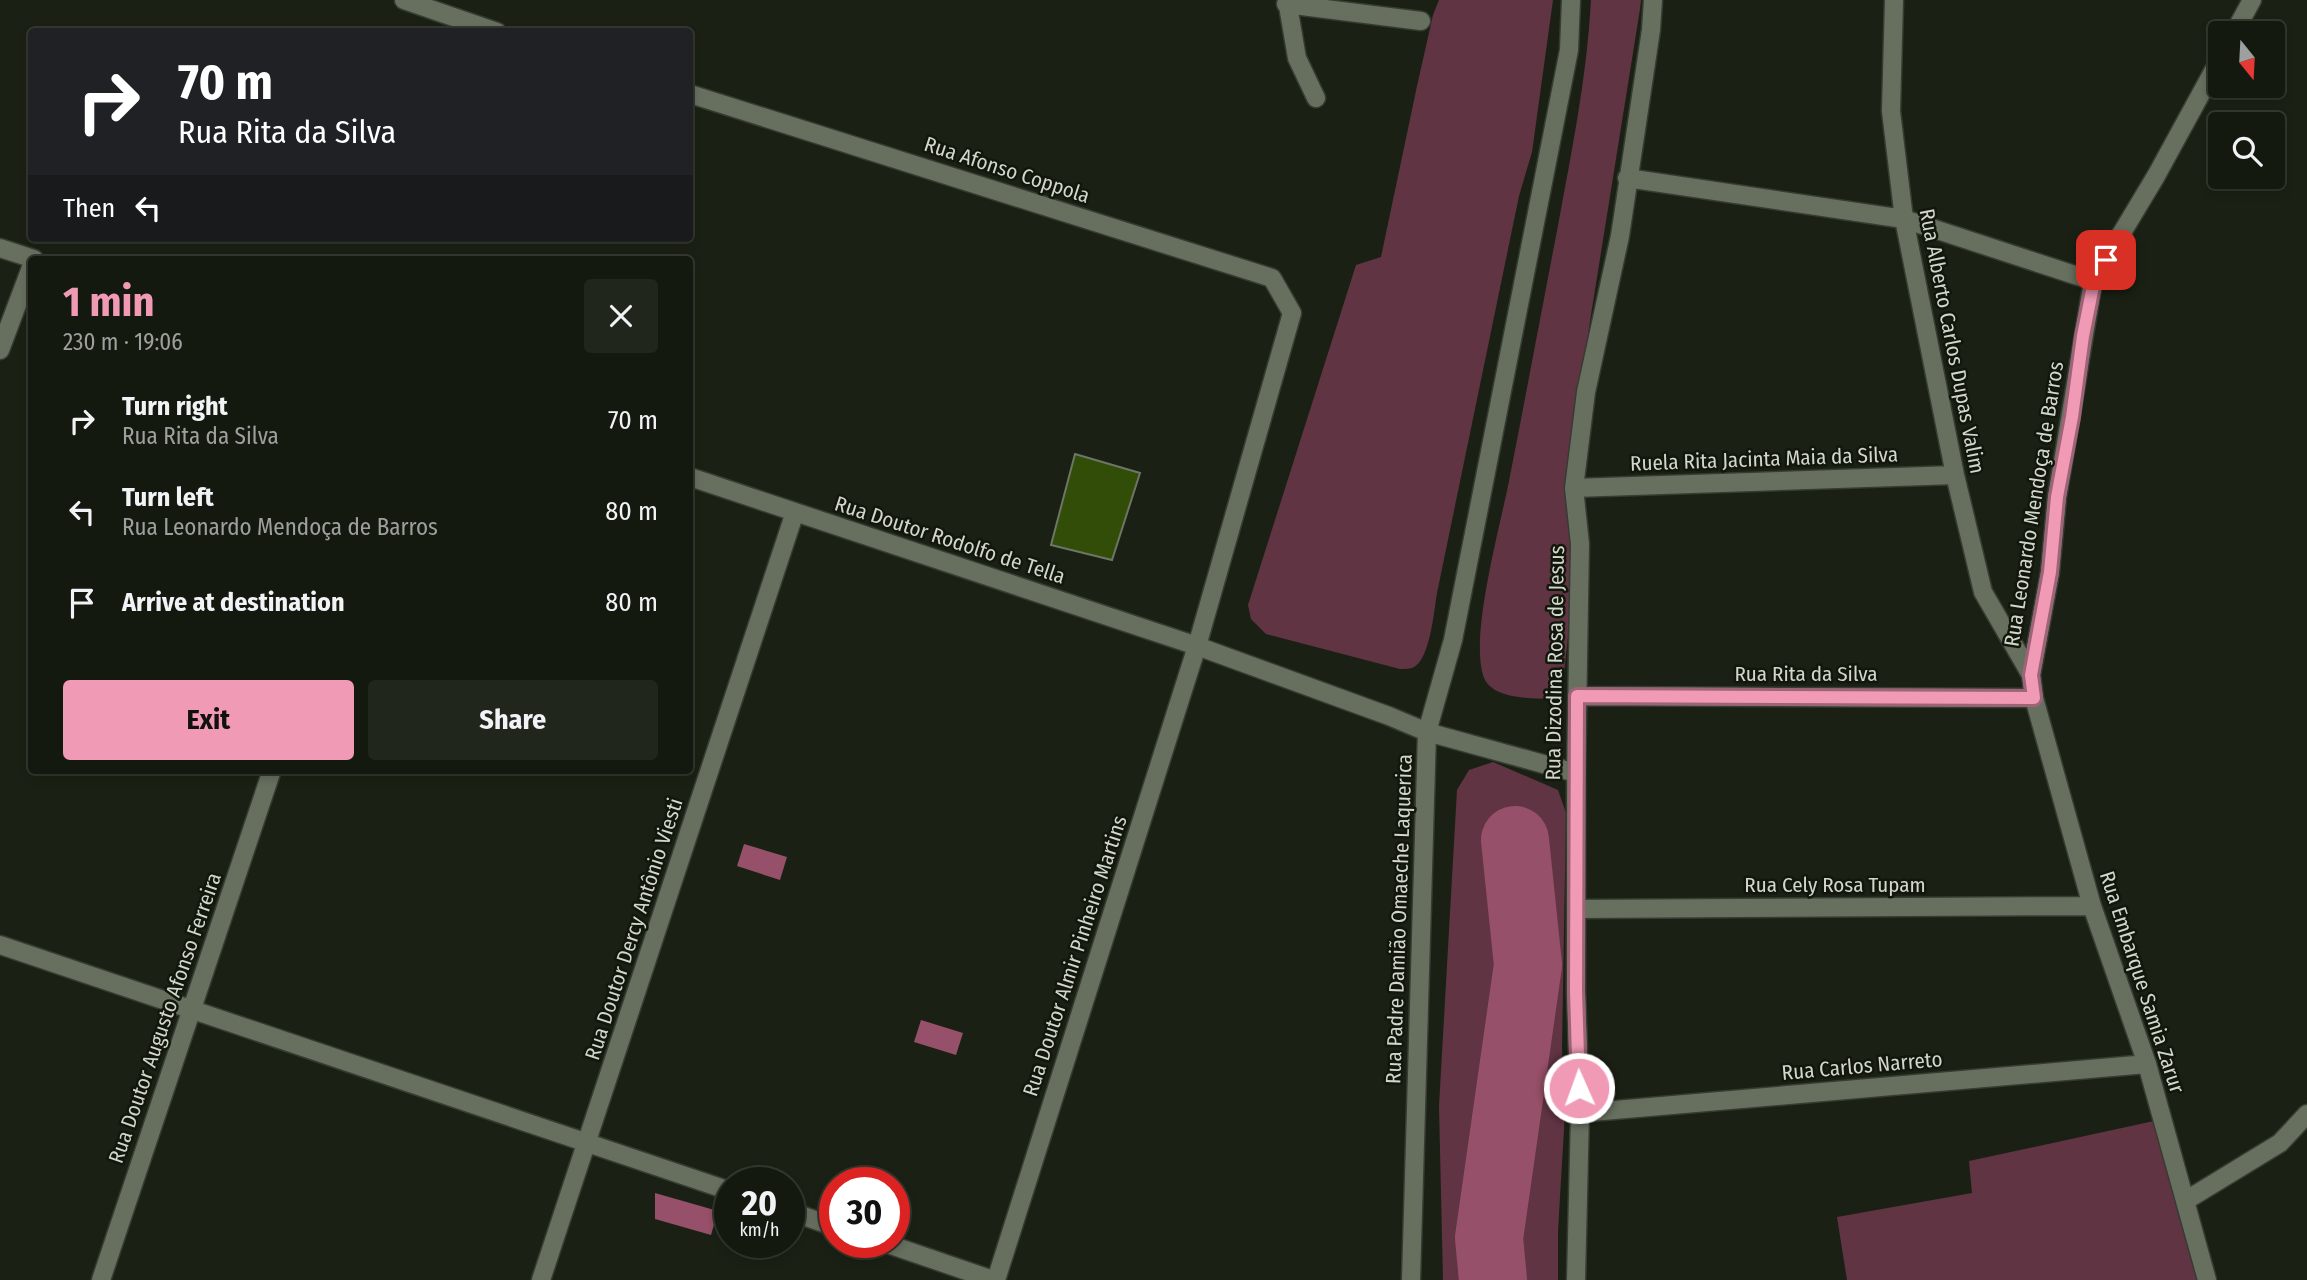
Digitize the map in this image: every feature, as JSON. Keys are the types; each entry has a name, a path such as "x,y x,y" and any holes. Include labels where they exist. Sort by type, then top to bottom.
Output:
{"street":[{"path":"404,0 485,28"},
{"path":"1571,0 1569,50 1453,640 1427,732 1576,773"},
{"name":"Rua Dizodina Rosa de Jesus","path":"1576,1280 1580,1112 1576,991 1576,773 1580,544 1574,488 1586,392 1620,236 1651,30 1653,0"},
{"name":"Rua Alberto Carlos Dupas Valim","path":"1894,0 1891,111 1905,219 1955,475 1983,592 2031,675"},
{"path":"2241,21 2252,0"},
{"path":"1316,98 1297,58 1286,2 1421,21"},
{"name":"Rua Leonardo Mendoça de Barros","path":"2034,698 2031,675 2050,572 2057,497 2094,281 2208,81"},
{"name":"Rua Afonso Coppola","path":"693,95 1272,278 1292,313 1197,646"},
{"path":"1627,178 1905,219 2094,281"},
{"path":"0,248 28,257"},
{"path":"0,350 28,276"},
{"name":"Ruela Rita Jacinta Maia da Silva","path":"1574,488 1955,475"},
{"name":"Rua Doutor Rodolfo de Tella","path":"693,478 1197,646"},
{"name":"Rua Doutor Dercy Antônio Viesti","path":"541,1280 795,512"},
{"name":"Rua Padre Damião Omaeche Laquerica","path":"1197,646 1427,732 1411,1280"},
{"name":"Rua Doutor Almir Pinheiro Martins","path":"994,1280 1197,646"},
{"name":"Rua Rita da Silva","path":"1577,696 2034,698"},
{"name":"Rua Embarque Samia Zarur","path":"2034,698 2092,906 2147,1064 2207,1280"},
{"name":"Rua Doutor Augusto Afonso Ferreira","path":"101,1280 271,774"},
{"name":"Rua Cely Rosa Tupam","path":"1578,909 2092,906"},
{"path":"0,945 714,1186"},
{"name":"Rua Carlos Narreto","path":"1580,1112 2147,1064"},
{"path":"2185,1201 2280,1143 2307,1114"},
{"path":"910,1252 994,1280"}],"shaded area":[{"path":"1439,0 1553,0 1532,152 1519,196 1430,635 1418,664 1412,668 1400,669 1266,634 1251,619 1248,605 1356,265 1381,257 1433,15"},
{"path":"1591,0 1641,0 1590,321 1567,487 1572,536 1573,591 1564,673 1548,699 1520,697 1501,693 1487,683 1480,656 1480,633 1488,577 1516,446 1573,145 1586,58"},
{"path":"1493,762 1558,790 1566,813 1562,1047 1565,1112 1558,1280 1443,1280 1439,1106 1457,790 1469,770"},
{"path":"744,844 787,857 780,880 737,866"},
{"path":"921,1020 963,1033 956,1055 914,1042"},
{"path":"2154,1121 2198,1280 1847,1280 1837,1217 1972,1193 1969,1161"},
{"path":"655,1193 714,1210 711,1235 655,1219"}],"building":[{"path":"1075,454 1140,473 1112,560 1051,545"}],"waterway":[{"path":"1493,1280 1489,1238 1528,965 1515,840"}],"route":[{"path":"1579,1088 1576,991 1577,696 2034,698 2031,675 2050,572 2057,497 2083,336 2094,281 2106,260"}]}
